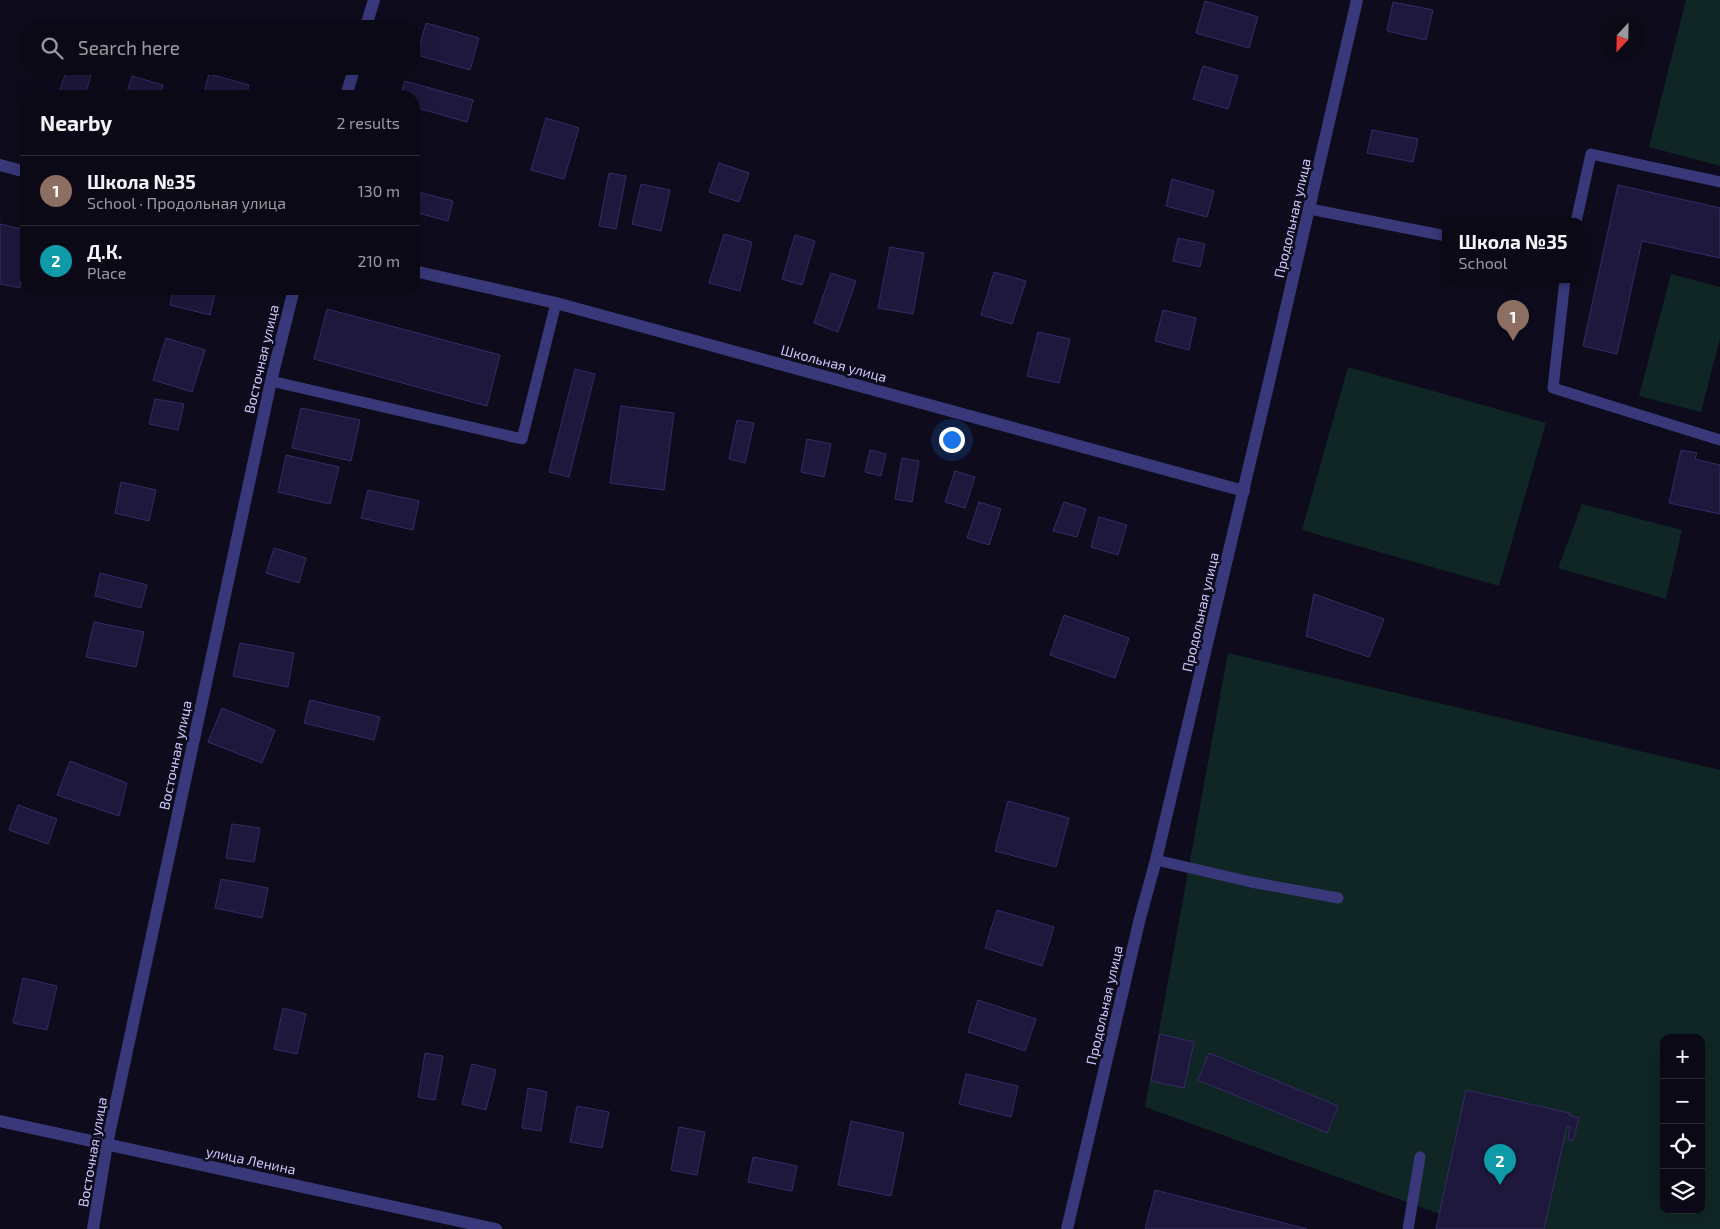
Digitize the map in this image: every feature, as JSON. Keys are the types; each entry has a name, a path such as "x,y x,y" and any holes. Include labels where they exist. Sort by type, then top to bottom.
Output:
{"street":[{"path":"368,20 374,0"},
{"name":"Продольная улица","path":"1067,1229 1140,918 1156,860 1244,491 1310,209 1356,0"},
{"path":"348,90 352,75"},
{"path":"0,165 20,170"},
{"name":"Школьная улица","path":"420,272 556,303 1244,491"},
{"name":"Восточная улица","path":"94,1229 107,1144 271,381 292,295"},
{"name":"улица Ленина","path":"0,1121 496,1229"}],"lane":[{"path":"1577,218 1591,154 1720,182"},
{"path":"1310,209 1442,235"},
{"path":"1565,283 1553,388 1720,440"},
{"path":"271,381 522,439 556,303"},
{"path":"1156,860 1251,882 1338,898"},
{"path":"1408,1229 1420,1157"}],"green space":[{"path":"1686,0 1720,0 1720,166 1649,147"},
{"path":"1671,274 1720,287 1720,338 1701,412 1639,396"},
{"path":"1348,367 1546,423 1499,586 1302,530"},
{"path":"1582,504 1682,530 1666,599 1558,568"},
{"path":"1228,653 1720,770 1720,1229 1481,1229 1145,1107"}],"building":[{"path":"1205,1 1258,17 1249,48 1196,33"},
{"path":"1393,2 1433,10 1426,40 1387,31"},
{"path":"426,23 479,38 470,70 420,56 420,44"},
{"path":"1203,66 1238,76 1228,109 1193,99"},
{"path":"65,75 91,75 87,90 60,90"},
{"path":"209,75 249,85 248,90 205,90"},
{"path":"132,76 163,85 162,90 128,90"},
{"path":"405,81 473,100 467,122 420,109 420,90 402,90"},
{"path":"546,118 579,128 564,179 531,170"},
{"path":"1372,130 1418,139 1413,162 1367,153"},
{"path":"719,163 749,173 739,202 709,192"},
{"path":"609,173 626,176 616,229 599,226"},
{"path":"1172,179 1214,191 1207,217 1166,206"},
{"path":"641,184 670,190 661,231 632,224"},
{"path":"1618,185 1720,208 1720,258 1642,241 1617,354 1583,346"},
{"path":"420,193 453,201 448,221 420,214"},
{"path":"0,224 20,229 20,288 0,284"},
{"path":"724,234 752,242 740,291 709,283"},
{"path":"795,235 815,241 802,285 782,279"},
{"path":"1178,238 1205,244 1200,267 1173,261"},
{"path":"890,247 924,253 913,314 878,308"},
{"path":"994,272 1026,281 1012,324 981,315"},
{"path":"831,273 856,281 838,332 814,323"},
{"path":"172,295 215,295 210,315 170,305"},
{"path":"327,309 500,355 487,406 314,359"},
{"path":"1163,310 1196,318 1189,350 1155,341"},
{"path":"1038,332 1070,339 1059,383 1027,376"},
{"path":"166,338 205,350 192,392 153,380"},
{"path":"575,369 595,374 569,477 549,472"},
{"path":"155,399 184,404 178,430 149,424"},
{"path":"621,406 674,413 664,490 610,483"},
{"path":"301,408 360,420 351,461 292,448"},
{"path":"737,420 754,423 745,463 729,459"},
{"path":"807,439 831,444 824,477 801,472"},
{"path":"870,450 886,454 881,476 865,472"},
{"path":"1681,450 1697,453 1695,459 1720,465 1720,514 1669,503"},
{"path":"286,455 339,467 330,504 278,492"},
{"path":"902,458 919,461 912,502 895,499"},
{"path":"955,471 975,477 965,508 945,502"},
{"path":"121,482 156,490 149,521 115,513"},
{"path":"368,490 419,501 413,530 361,518"},
{"path":"979,502 1001,509 989,545 967,538"},
{"path":"1064,502 1086,509 1077,537 1053,531"},
{"path":"1099,517 1127,525 1118,555 1091,547"},
{"path":"274,548 306,558 299,583 266,573"},
{"path":"100,573 147,585 141,608 95,596"},
{"path":"1314,594 1384,619 1369,657 1306,636"},
{"path":"1064,615 1129,638 1115,678 1050,655"},
{"path":"94,622 144,632 136,667 86,657"},
{"path":"240,643 294,653 288,687 233,676"},
{"path":"310,700 380,717 374,740 304,723"},
{"path":"222,708 275,730 262,763 208,742"},
{"path":"70,761 127,783 119,816 57,795"},
{"path":"1008,801 1069,818 1056,867 995,851"},
{"path":"18,805 57,819 48,844 9,830"},
{"path":"232,824 260,828 254,862 226,858"},
{"path":"221,879 268,888 262,918 215,908"},
{"path":"997,910 1054,927 1042,966 985,948"},
{"path":"23,978 57,986 47,1030 13,1023"},
{"path":"978,1000 1036,1019 1025,1051 968,1032"},
{"path":"283,1008 306,1014 297,1054 274,1049"},
{"path":"1160,1034 1194,1042 1184,1088 1151,1081"},
{"path":"425,1053 443,1056 435,1100 418,1097"},
{"path":"1209,1053 1338,1106 1327,1133 1198,1080"},
{"path":"472,1064 496,1070 486,1110 462,1104"},
{"path":"966,1074 1018,1086 1011,1117 959,1104"},
{"path":"528,1088 547,1092 541,1131 522,1128"},
{"path":"1466,1090 1570,1113 1569,1115 1579,1118 1573,1141 1568,1140 1570,1127 1567,1126 1544,1229 1436,1229"},
{"path":"577,1106 609,1112 602,1148 570,1142"},
{"path":"851,1121 904,1133 891,1196 838,1185"},
{"path":"679,1127 705,1132 697,1175 671,1170"},
{"path":"753,1157 797,1166 792,1191 748,1182"},
{"path":"1155,1190 1307,1229 1145,1229"}],"place":[{"name":"Школа №35","path":"1513,341"},
{"name":"Д.К.","path":"1500,1185"}]}
